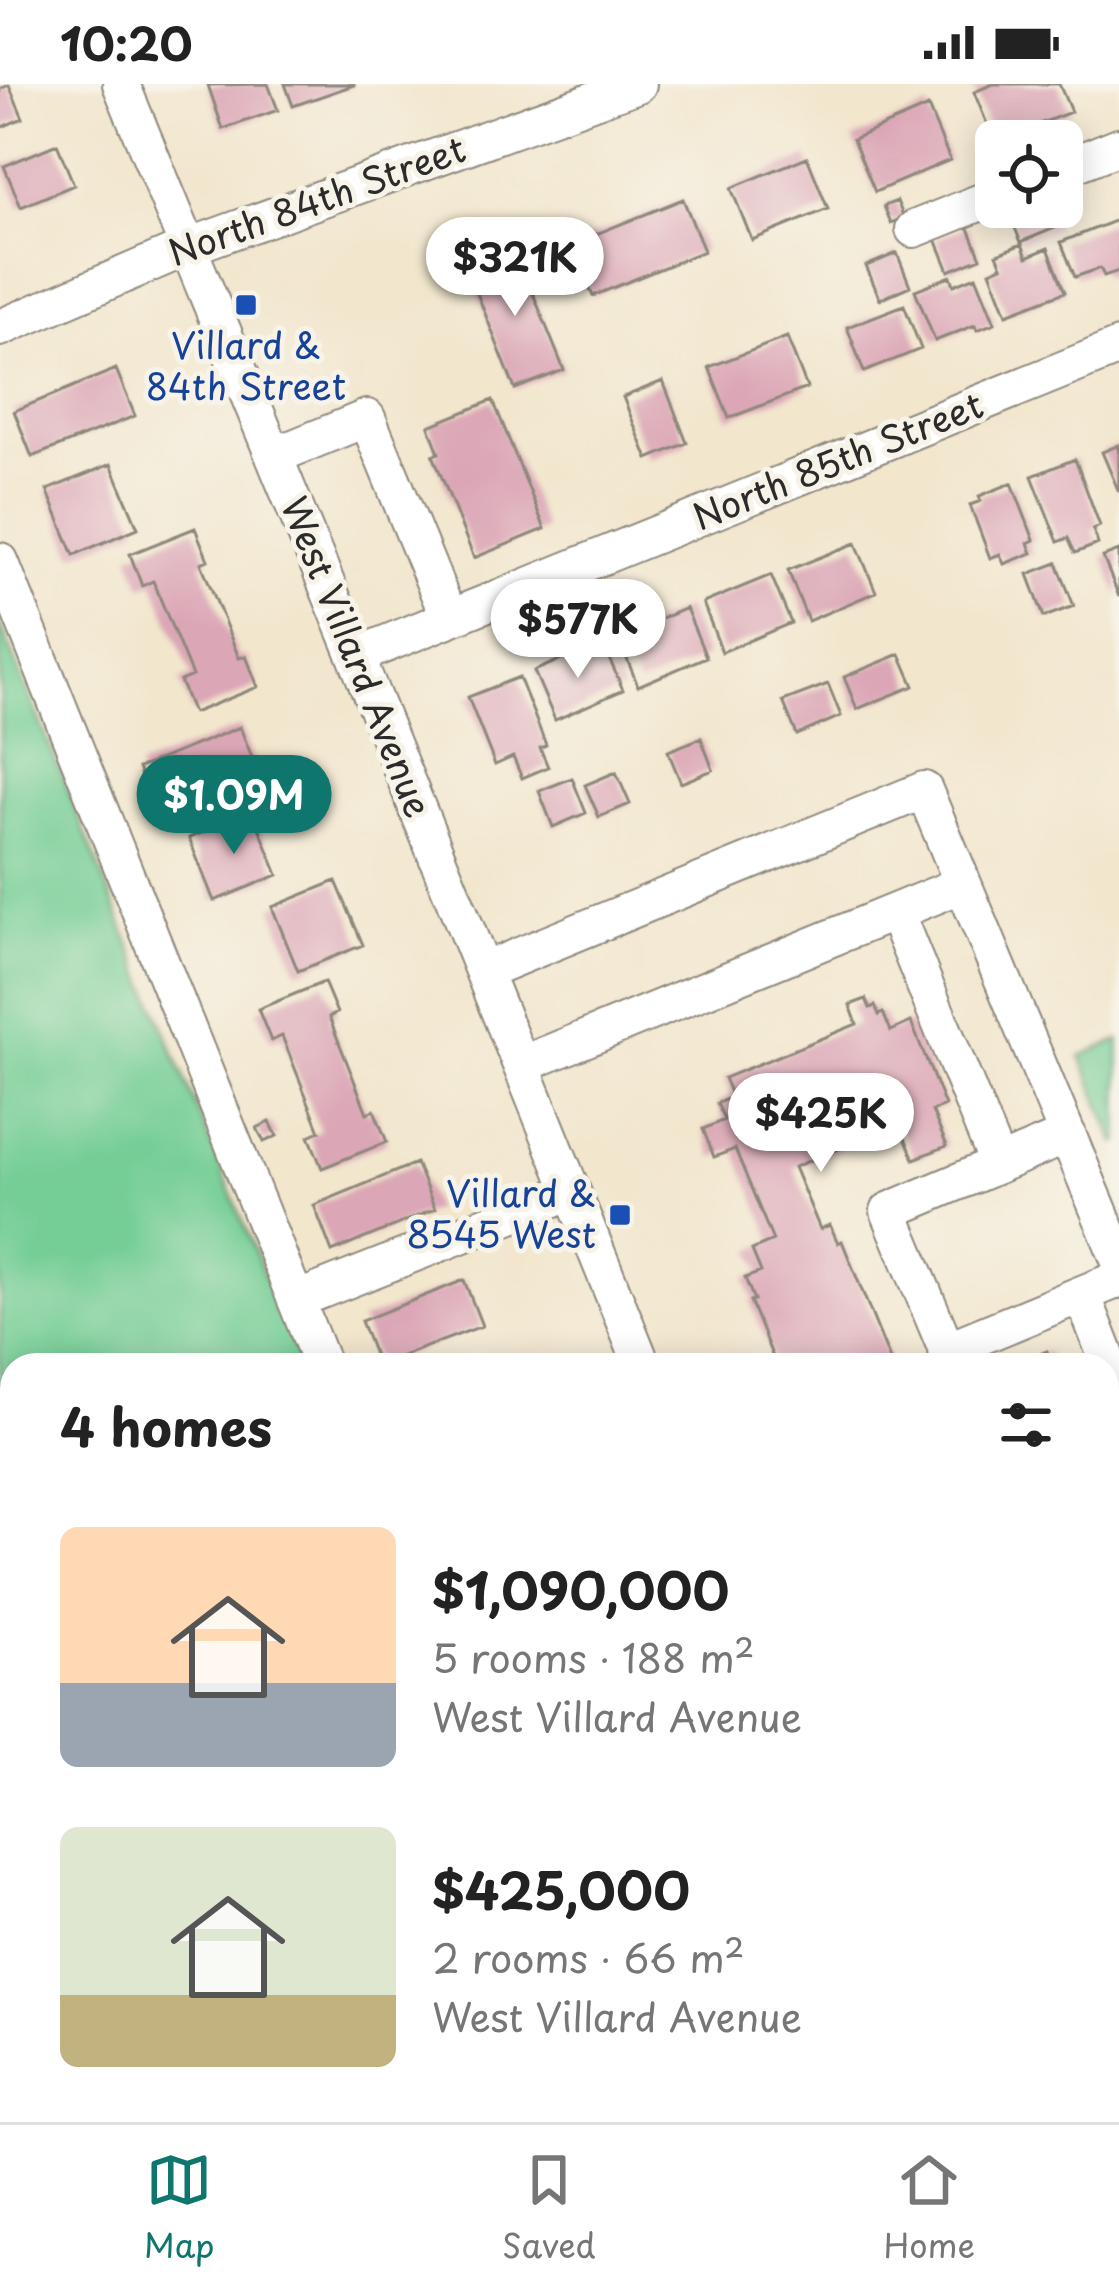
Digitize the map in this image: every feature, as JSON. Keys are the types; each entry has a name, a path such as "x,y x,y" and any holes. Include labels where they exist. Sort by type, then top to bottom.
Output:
{"street":[{"name":"West Villard Avenue","path":"121,84 637,1353"},
{"name":"North 84th Street","path":"0,328 188,247 638,84"},
{"path":"1083,161 1119,146"},
{"path":"914,229 975,204"},
{"name":"North 85th Street","path":"356,656 1119,347"},
{"path":"274,456 367,418 448,618"},
{"path":"0,561 317,1353"},
{"path":"483,971 924,790 1119,1259"},
{"path":"521,1065 963,884"},
{"path":"895,912 998,1164"},
{"path":"1069,1135 889,1211 946,1350 1119,1279"},
{"path":"296,1300 572,1191"},
{"path":"1082,1294 1105,1353"}],"green space":[{"path":"0,623 296,1353 0,1353"},
{"path":"1119,1040 1119,1142 1116,1143 1081,1056"}],"building":[{"path":"268,84 278,110 223,129 208,85"},
{"path":"285,84 354,84 354,85 293,106"},
{"path":"993,84 1059,84 1071,112 1050,120 985,120 974,92"},
{"path":"9,85 23,118 0,128 0,89"},
{"path":"928,107 950,160 875,192 853,139"},
{"path":"57,144 74,185 21,207 4,166"},
{"path":"807,157 828,209 752,240 731,188"},
{"path":"683,199 704,251 593,296 571,244"},
{"path":"897,201 904,218 891,223 884,206"},
{"path":"1119,219 1119,271 1104,276 1100,268 1075,277 1061,242"},
{"path":"968,226 981,258 949,271 936,239"},
{"path":"1015,228 1055,228 1021,242"},
{"path":"1022,244 1027,257 1048,248 1065,292 1007,314 990,271 1002,266 997,254"},
{"path":"515,249 564,370 515,389 467,268"},
{"path":"897,253 910,286 880,299 866,266"},
{"path":"951,276 954,285 976,276 995,323 977,330 975,325 935,341 915,290"},
{"path":"904,305 921,349 864,372 847,327"},
{"path":"787,337 807,388 729,418 709,367"},
{"path":"116,369 135,416 32,457 14,411"},
{"path":"663,381 687,443 648,459 623,397"},
{"path":"493,400 545,529 474,558 433,455 439,453 429,426"},
{"path":"1119,445 1119,492 1102,452"},
{"path":"1075,459 1100,526 1093,529 1098,544 1075,553 1068,538 1058,542 1032,476"},
{"path":"111,464 138,528 74,555 47,490"},
{"path":"1012,483 1034,540 1028,543 1032,553 1004,564 1000,554 990,558 970,505 981,501 979,496"},
{"path":"195,528 208,560 201,563 239,658 246,656 258,687 193,713 180,681 192,676 153,581 142,586 130,554"},
{"path":"856,543 876,592 808,621 788,570"},
{"path":"1119,551 1119,597 1103,557"},
{"path":"1057,563 1074,606 1044,617 1028,574"},
{"path":"771,575 791,623 722,652 703,603"},
{"path":"686,608 706,657 638,686 618,637"},
{"path":"602,642 623,690 555,720 534,671"},
{"path":"900,654 914,686 857,709 844,677"},
{"path":"519,677 546,745 540,748 548,767 522,778 513,757 495,765 468,697"},
{"path":"828,684 841,716 797,735 783,701"},
{"path":"240,727 259,775 156,816 138,768"},
{"path":"701,738 713,770 681,783 668,751"},
{"path":"616,772 630,804 599,817 585,785"},
{"path":"572,778 586,813 553,827 539,791"},
{"path":"253,812 278,875 214,901 189,838"},
{"path":"336,881 363,945 298,971 272,907"},
{"path":"324,982 337,1013 329,1017 367,1113 374,1110 387,1142 322,1168 309,1136 320,1131 282,1036 271,1041 258,1009"},
{"path":"866,999 870,1008 875,1006 879,1015 883,1013 891,1031 911,1022 945,1106 932,1111 947,1146 914,1159 899,1124 794,1167 820,1229 830,1225 838,1243 842,1241 887,1353 771,1353 745,1278 761,1272 752,1250 773,1241 735,1149 714,1157 703,1129 724,1120 717,1103 732,1097 724,1078 857,1024 850,1005"},
{"path":"270,1122 277,1136 264,1142 257,1128"},
{"path":"416,1163 435,1209 332,1252 314,1205"},
{"path":"464,1280 482,1326 410,1353 373,1353 361,1321"}],"place":[{"name":"Villard & 84th Street","path":"246,305"},
{"name":"Villard & 8545 West","path":"620,1215"}]}
